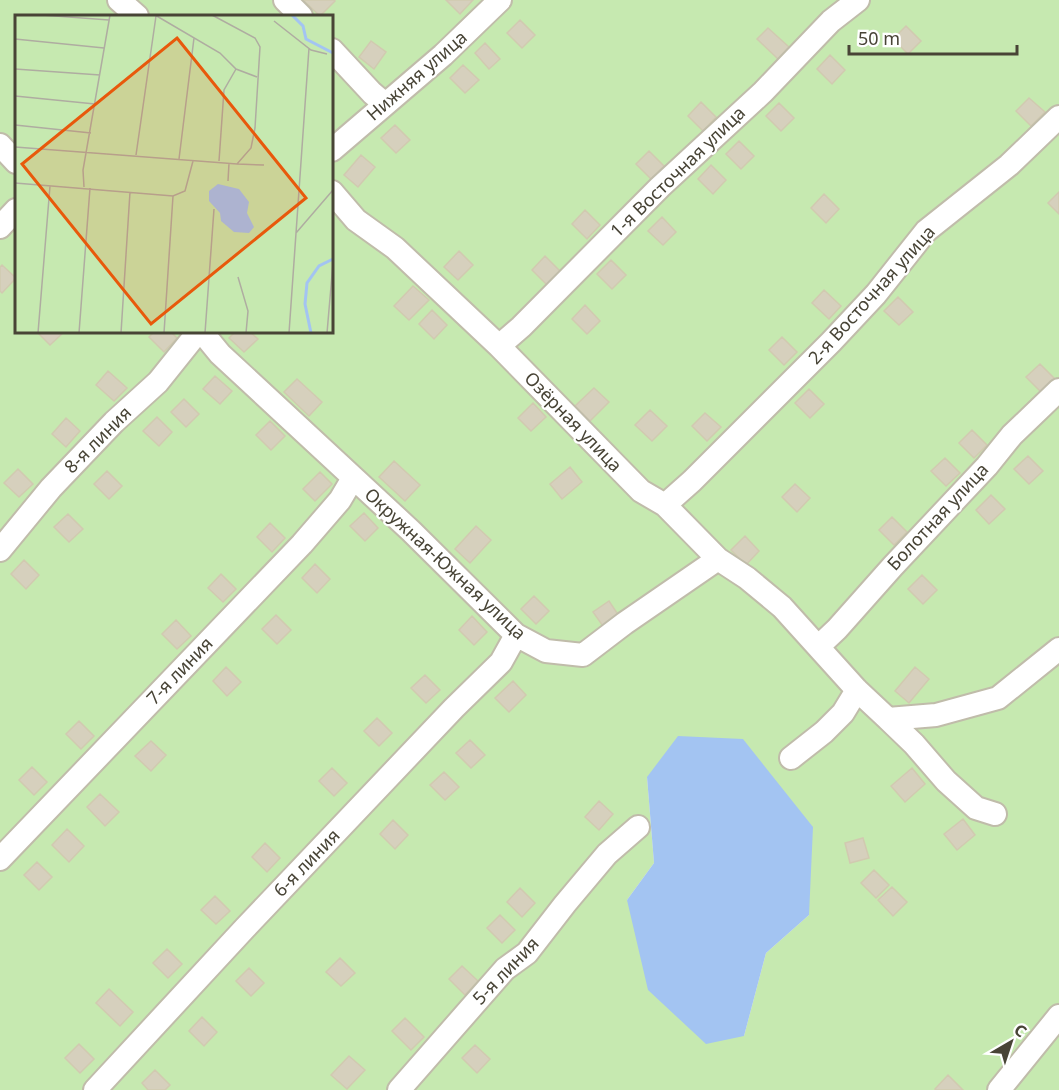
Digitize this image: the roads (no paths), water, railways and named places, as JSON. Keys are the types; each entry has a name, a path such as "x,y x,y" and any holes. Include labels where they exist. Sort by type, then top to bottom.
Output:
{"street":[{"path":"119,0 136,15"},
{"path":"285,0 300,15"},
{"name":"Нижняя улица","path":"333,149 443,55 500,0"},
{"name":"1-я Восточная улица","path":"499,346 521,327 660,187 763,92 831,21 858,0"},
{"path":"333,51 385,104"},
{"name":"2-я Восточная улица","path":"665,505 831,342 876,294 926,231 1009,165 1059,117"},
{"path":"0,146 15,161"},
{"name":"Озёрная улица","path":"333,193 356,220 394,248 499,346 641,491 665,505 718,559 747,578 782,607 857,690 914,744 945,781 976,808 995,814"},
{"path":"0,227 15,211"},
{"name":"8-я линия","path":"0,550 51,488 114,422 158,382 199,333"},
{"name":"Окружная-Южная улица","path":"201,333 220,354 428,547 516,635 546,651 583,655 718,559"},
{"name":"Болотная улица","path":"819,646 987,466 1012,435 1059,390"},
{"name":"7-я линия","path":"0,859 302,544 340,500 353,478"},
{"name":"6-я линия","path":"95,1090 445,716 501,662 516,635"},
{"path":"888,719 936,715 998,698 1059,649"},
{"path":"790,758 843,713 857,690"},
{"name":"5-я линия","path":"399,1090 505,969 527,953 607,854 638,827"},
{"path":"999,1090 1059,1016"}],"water":[{"path":"678,736 743,739 813,827 809,915 766,953 744,1036 706,1044 648,990 627,900 654,863 647,777"}]}
